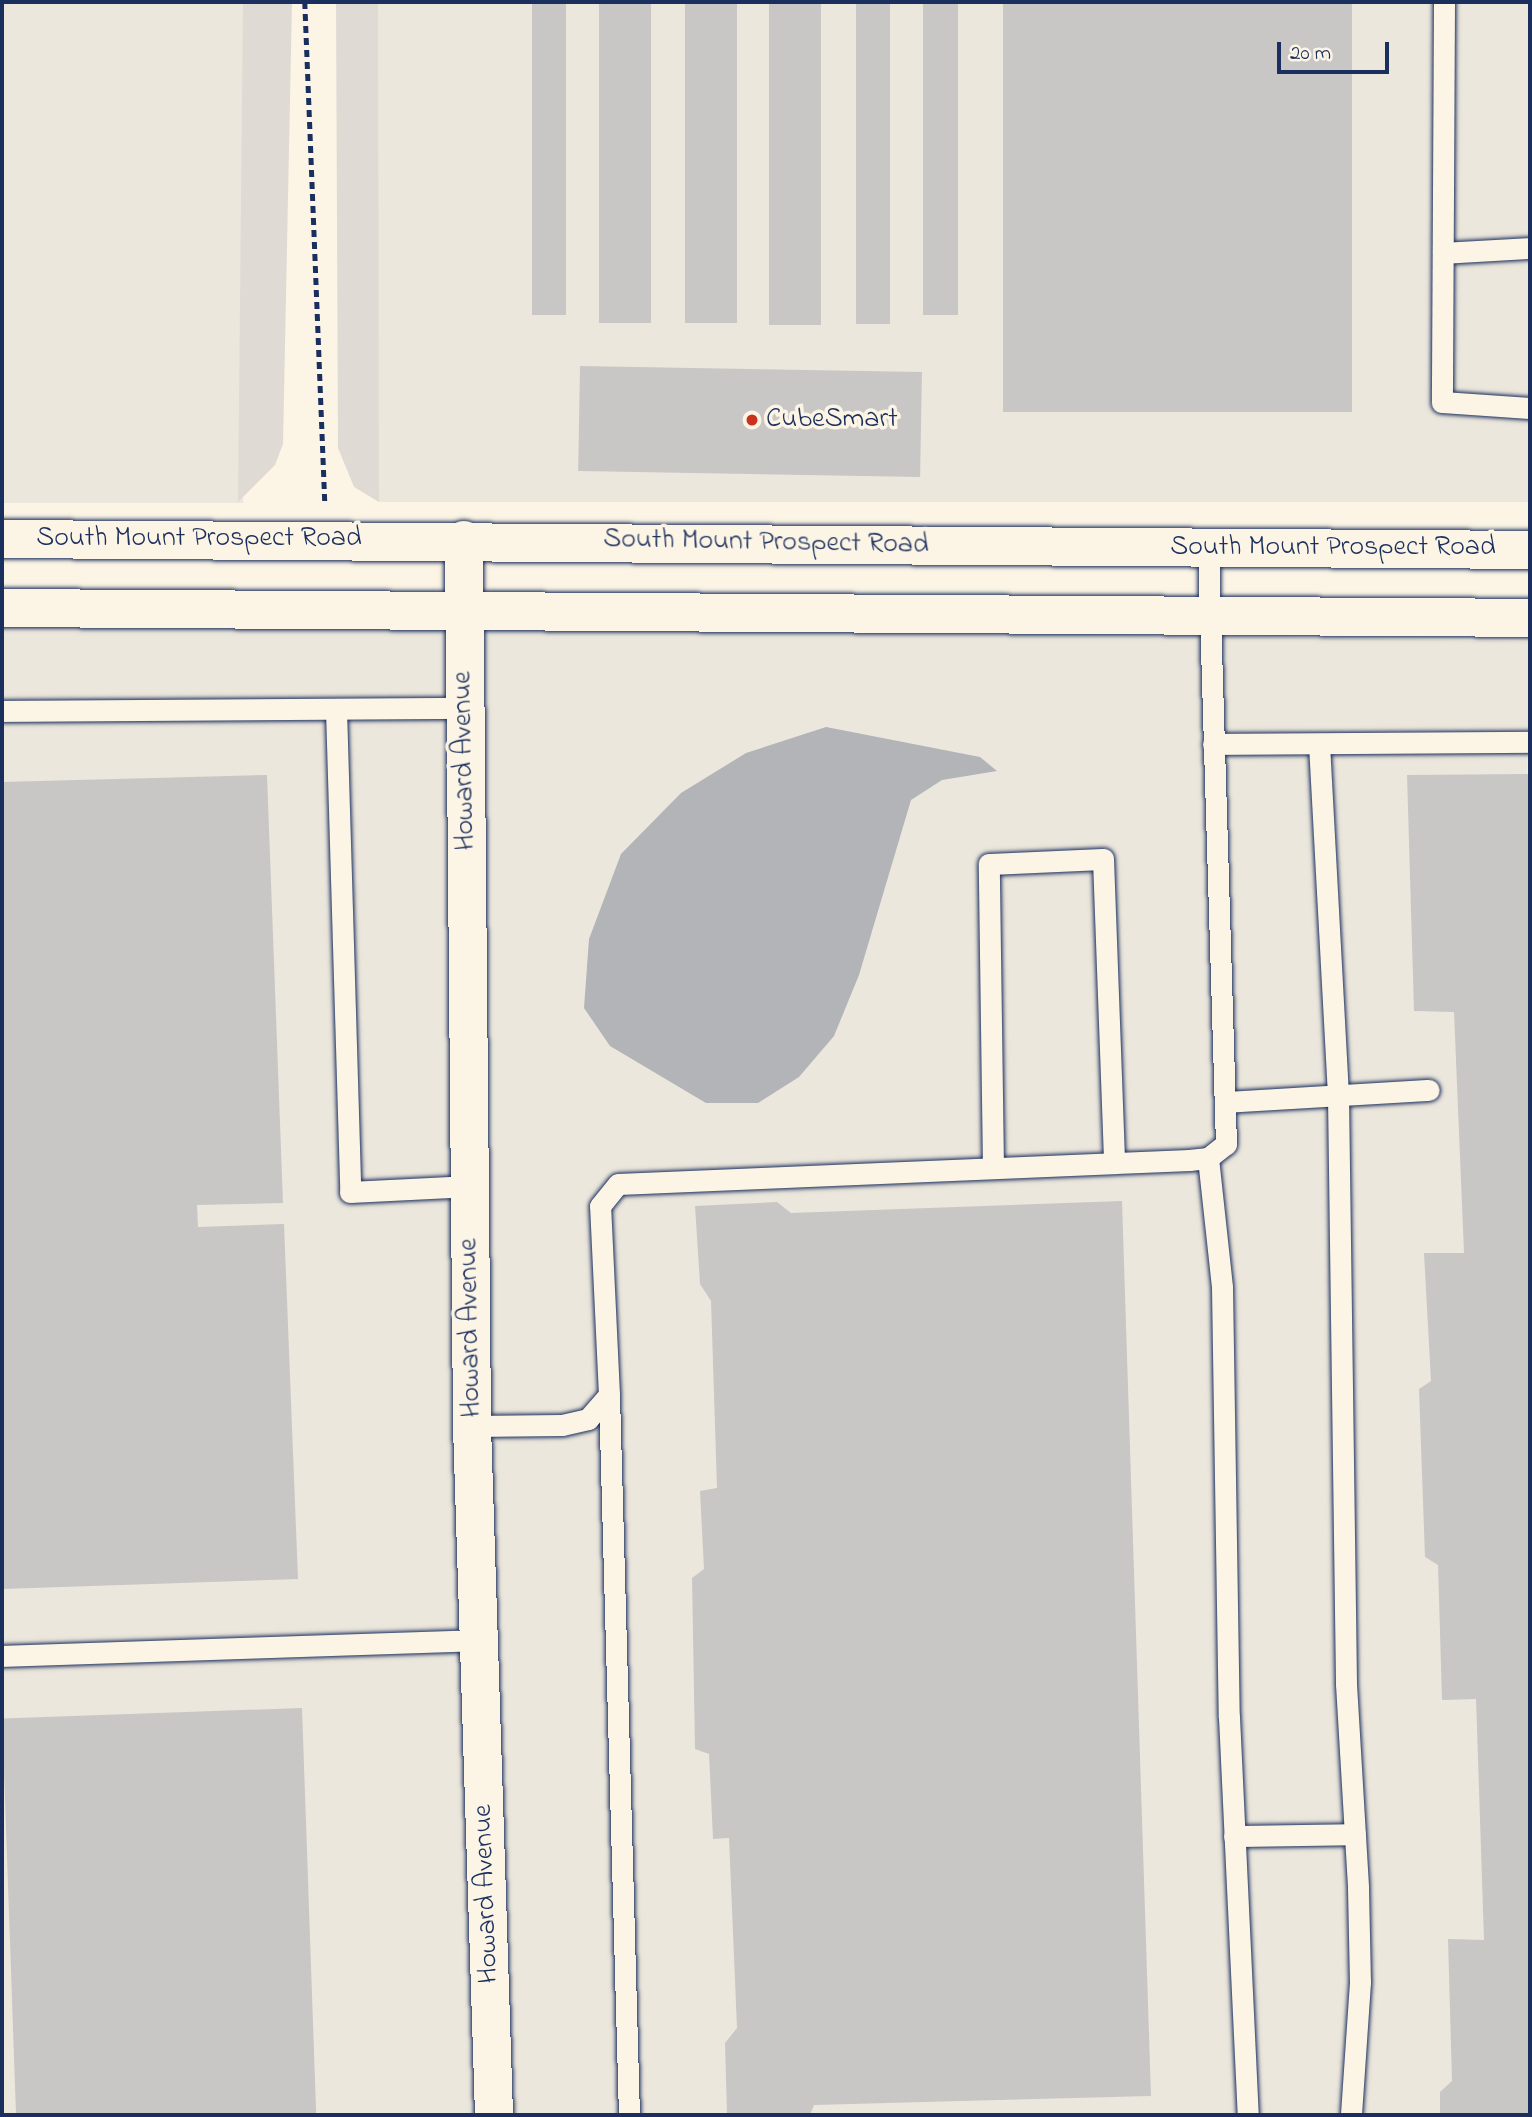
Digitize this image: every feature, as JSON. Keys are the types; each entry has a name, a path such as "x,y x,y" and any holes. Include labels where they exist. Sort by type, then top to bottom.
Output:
{"main road":[{"name":"South Mount Prospect Road","path":"2,539 326,538 1530,550"},
{"name":"Howard Avenue","path":"464,540 472,1426 494,2115"},
{"path":"2,608 1530,618"}],"lane":[{"path":"1444,2 1442,402 1530,408"},
{"path":"1443,253 1530,248"},
{"path":"629,2115 609,1395 600,1206 618,1184 1208,1158 1226,1144 1208,617 1208,547"},
{"path":"2,711 465,708"},
{"path":"335,709 350,1192 470,1186"},
{"path":"1213,744 1530,743"},
{"path":"1319,744 1338,1096 1346,1684 1360,1982 1351,2115"},
{"path":"993,1168 989,864 1014,862 1103,859 1114,1163"},
{"path":"1225,1102 1429,1090"},
{"path":"1208,1158 1222,1287 1234,1836 1248,2115"},
{"path":"472,1426 575,1422 588,1419 609,1395"},
{"path":"2,1656 479,1640"},
{"path":"1234,1836 1355,1834"}],"path":[{"path":"305,2 326,538"}],"shaded area":[{"path":"2,2 243,2 243,503 2,503"},
{"path":"243,2 292,2 283,444 275,465 238,502"},
{"path":"336,2 378,2 379,502 354,487 338,448"},
{"path":"378,2 1530,2 1530,502 378,502"},
{"path":"2,615 1530,642 1504,2115 2,2115"},
{"path":"826,727 980,757 997,771 942,780 911,800 859,975 834,1036 799,1077 758,1103 706,1103 610,1046 584,1008 589,939 621,854 681,793 746,753"}],"building":[{"path":"532,2 566,2 566,315 532,315"},
{"path":"599,2 651,2 651,323 599,323"},
{"path":"685,2 737,2 737,323 685,323"},
{"path":"769,2 821,2 821,325 769,325"},
{"path":"856,2 890,2 890,324 856,324"},
{"path":"923,2 958,2 958,315 923,315"},
{"path":"1003,2 1352,2 1352,412 1003,412"},
{"name":"CubeSmart","path":"580,366 922,372 920,477 578,471"},
{"path":"1530,774 1530,2115 1440,2115 1440,2092 1452,2081 1448,1939 1484,1940 1476,1699 1442,1700 1438,1565 1425,1557 1419,1389 1431,1381 1424,1253 1464,1253 1454,1012 1414,1011 1407,775"},
{"path":"267,775 283,1203 197,1205 198,1227 284,1224 298,1579 2,1589 2,782"},
{"path":"1122,1201 1151,2096 814,2105 810,2115 727,2115 725,2043 737,2028 729,1838 713,1839 709,1754 695,1749 692,1578 704,1569 700,1491 717,1488 711,1301 700,1284 695,1206 777,1202 791,1213"},
{"path":"302,1708 316,2115 16,2115 2,1718"}],"place":[{"name":"CubeSmart","path":"752,420"}]}
